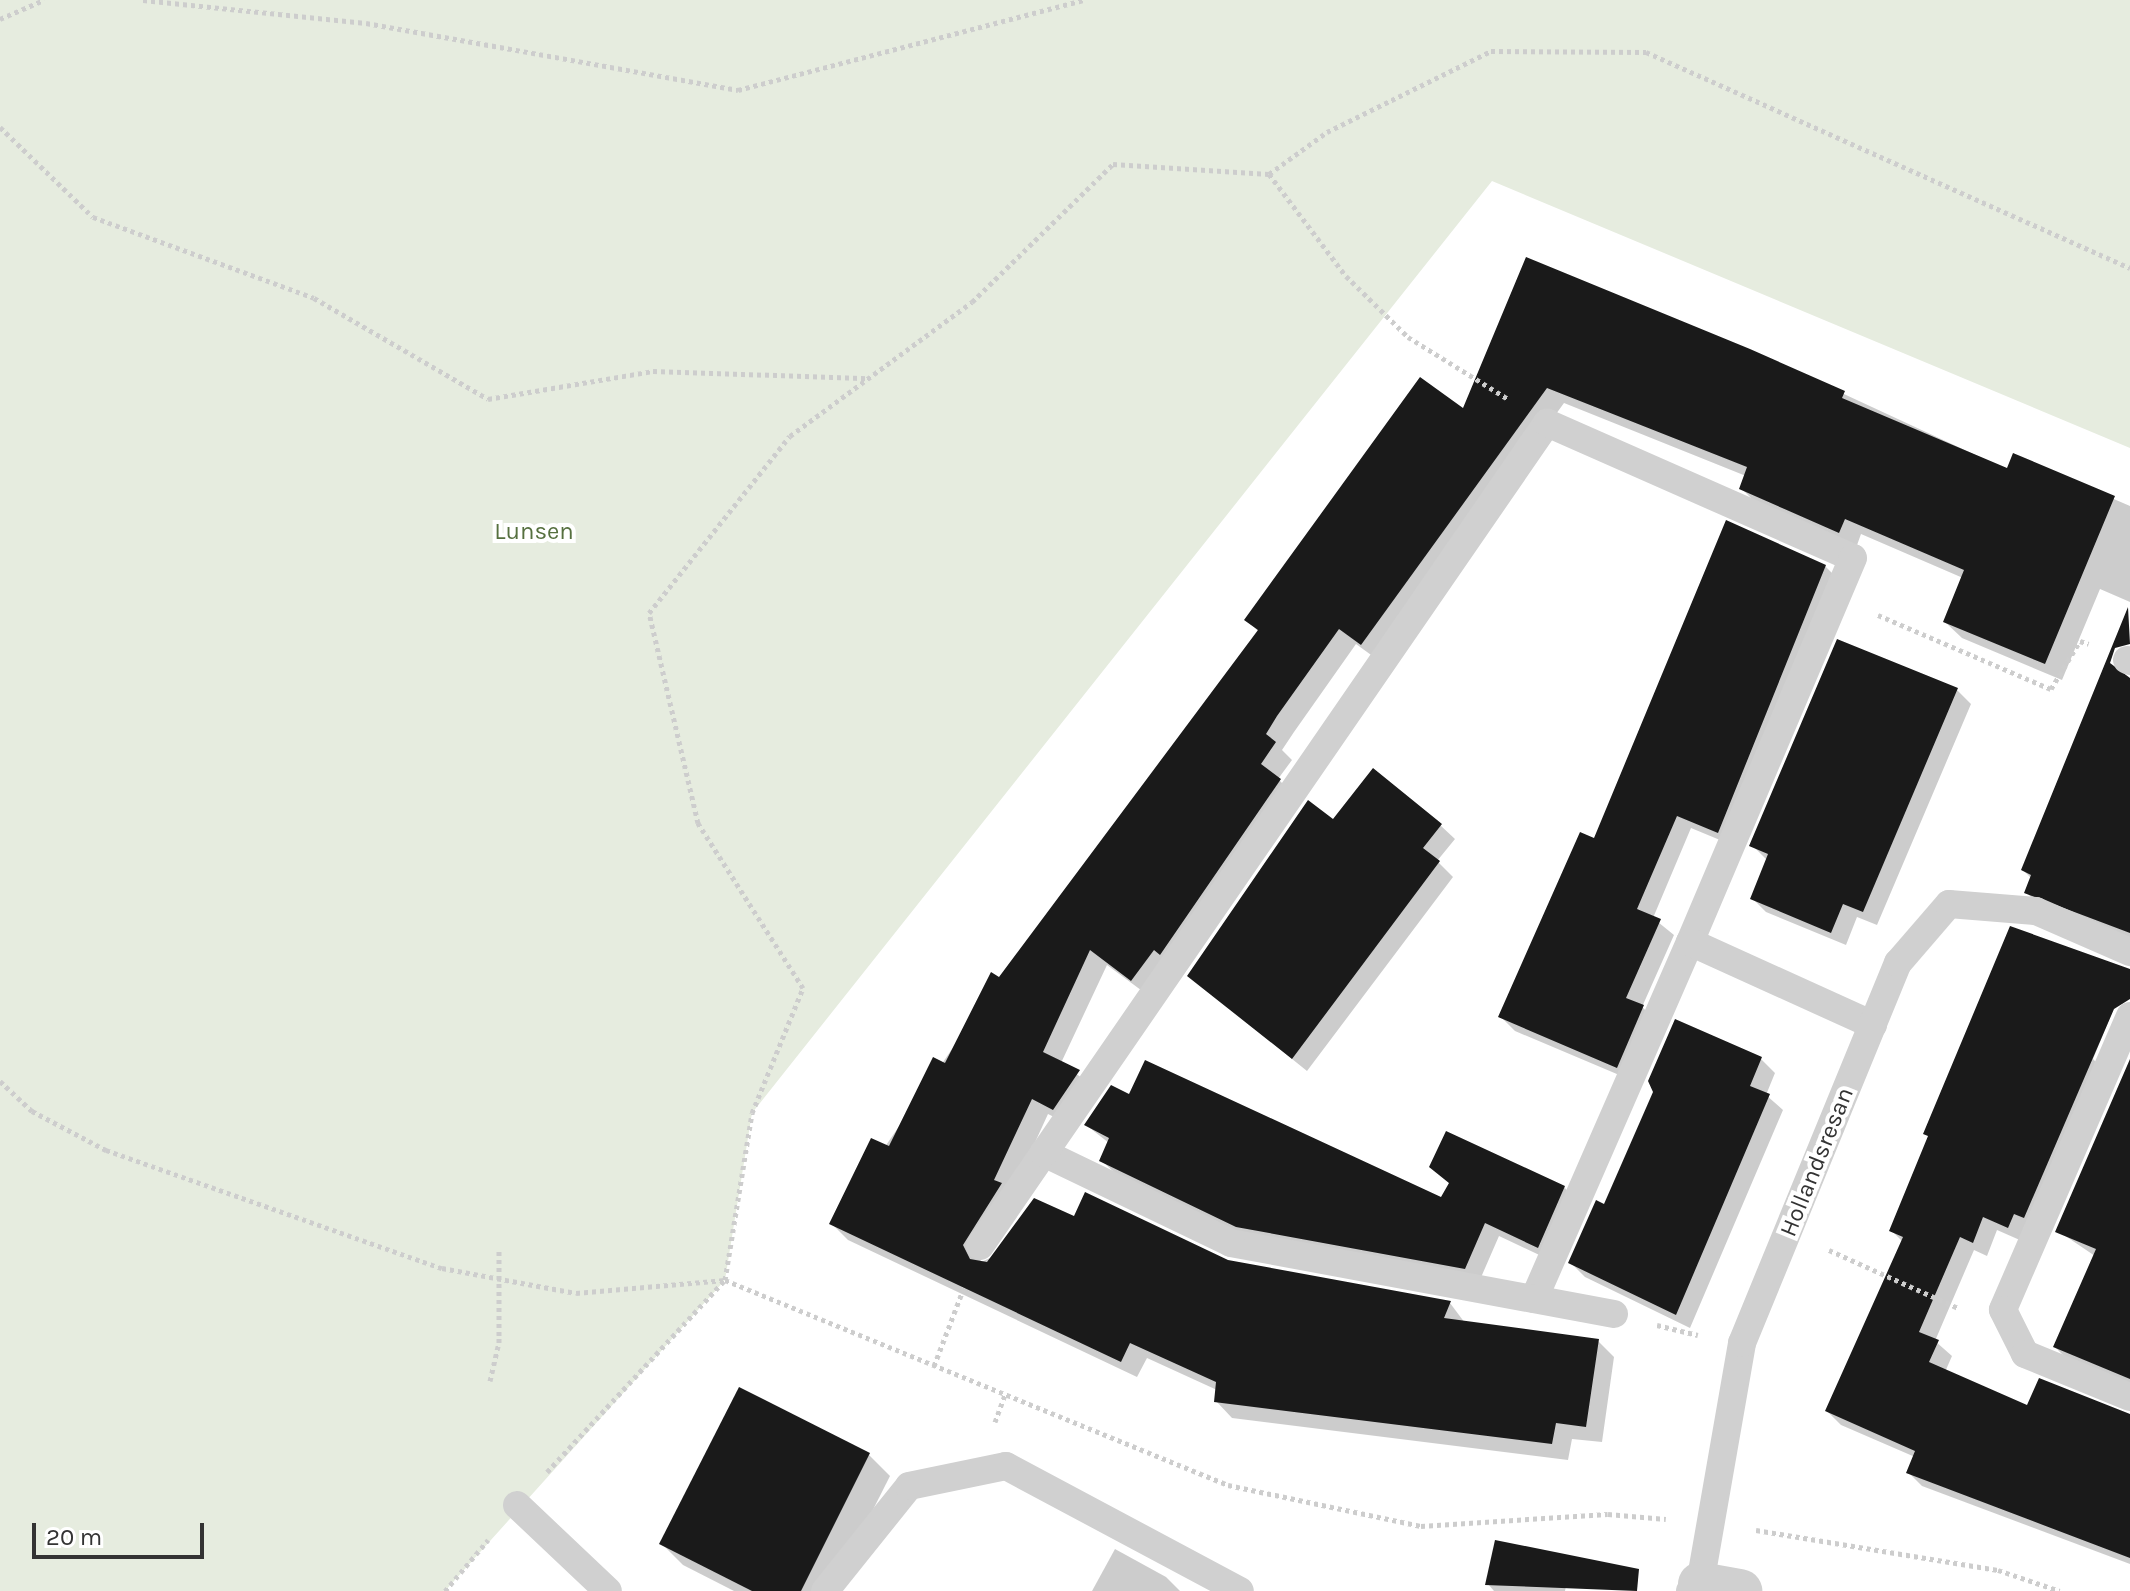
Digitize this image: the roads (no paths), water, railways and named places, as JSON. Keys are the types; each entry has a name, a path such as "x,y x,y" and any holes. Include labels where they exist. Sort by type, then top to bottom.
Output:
{"lane":[{"path":"980,1246 1547,423 1853,558 1534,1299"},
{"name":"Hollandsresan","path":"1710,1589 1709,1522 1742,1343 1898,963 1949,904 2036,911 2130,952"},
{"path":"1690,942 1873,1025"},
{"path":"2130,1016 2003,1310 2025,1354 2130,1397"},
{"path":"1044,1153 1231,1243 1614,1314"},
{"path":"825,1591 909,1486 1006,1466 1240,1591"},
{"path":"517,1505 608,1591"}],"park label":[{"name":"Lunsen","path":"534,532"}]}
